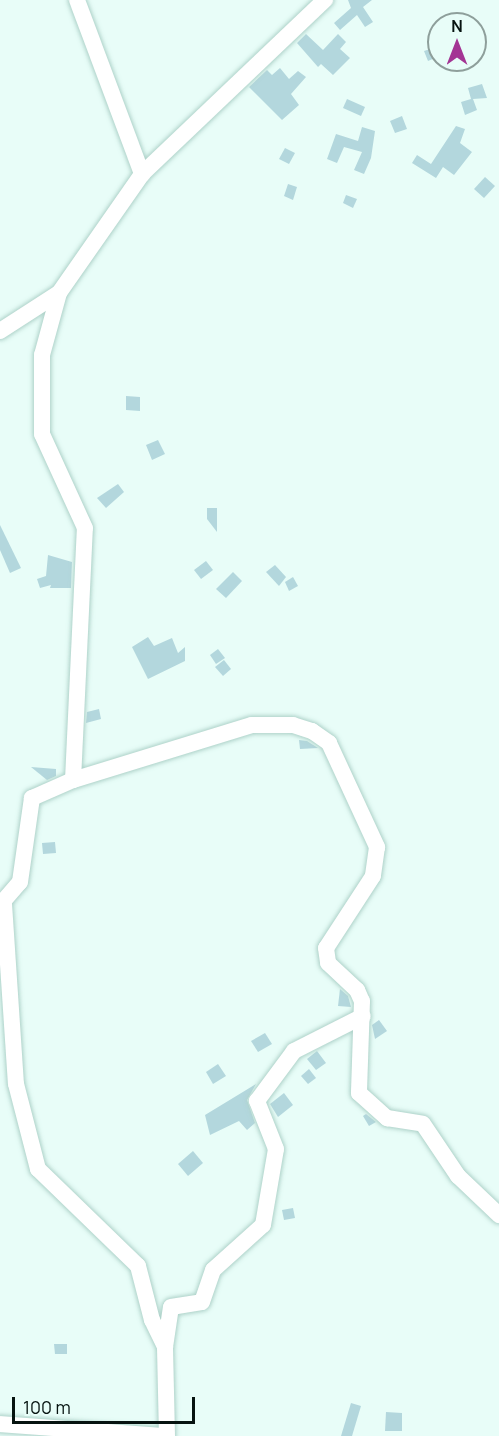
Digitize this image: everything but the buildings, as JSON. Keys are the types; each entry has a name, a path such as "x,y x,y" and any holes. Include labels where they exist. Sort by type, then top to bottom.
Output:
{"street":[{"path":"77,0 142,174"},
{"path":"74,780 85,528 42,434 42,355 59,293 142,174 325,0"},
{"path":"0,331 59,293"},
{"path":"165,1347 152,1320 138,1266 39,1169 16,1084 2,904 20,882 32,798 74,780 252,725 293,725 312,730 329,743 377,847 373,876 326,948 328,963 357,990 363,1016 359,1085 363,1100 387,1118 423,1124 458,1176 499,1215"},
{"path":"0,1424 166,1436 165,1347 171,1306 202,1302 213,1270 263,1225 276,1149 257,1101 294,1051 363,1016"}]}
